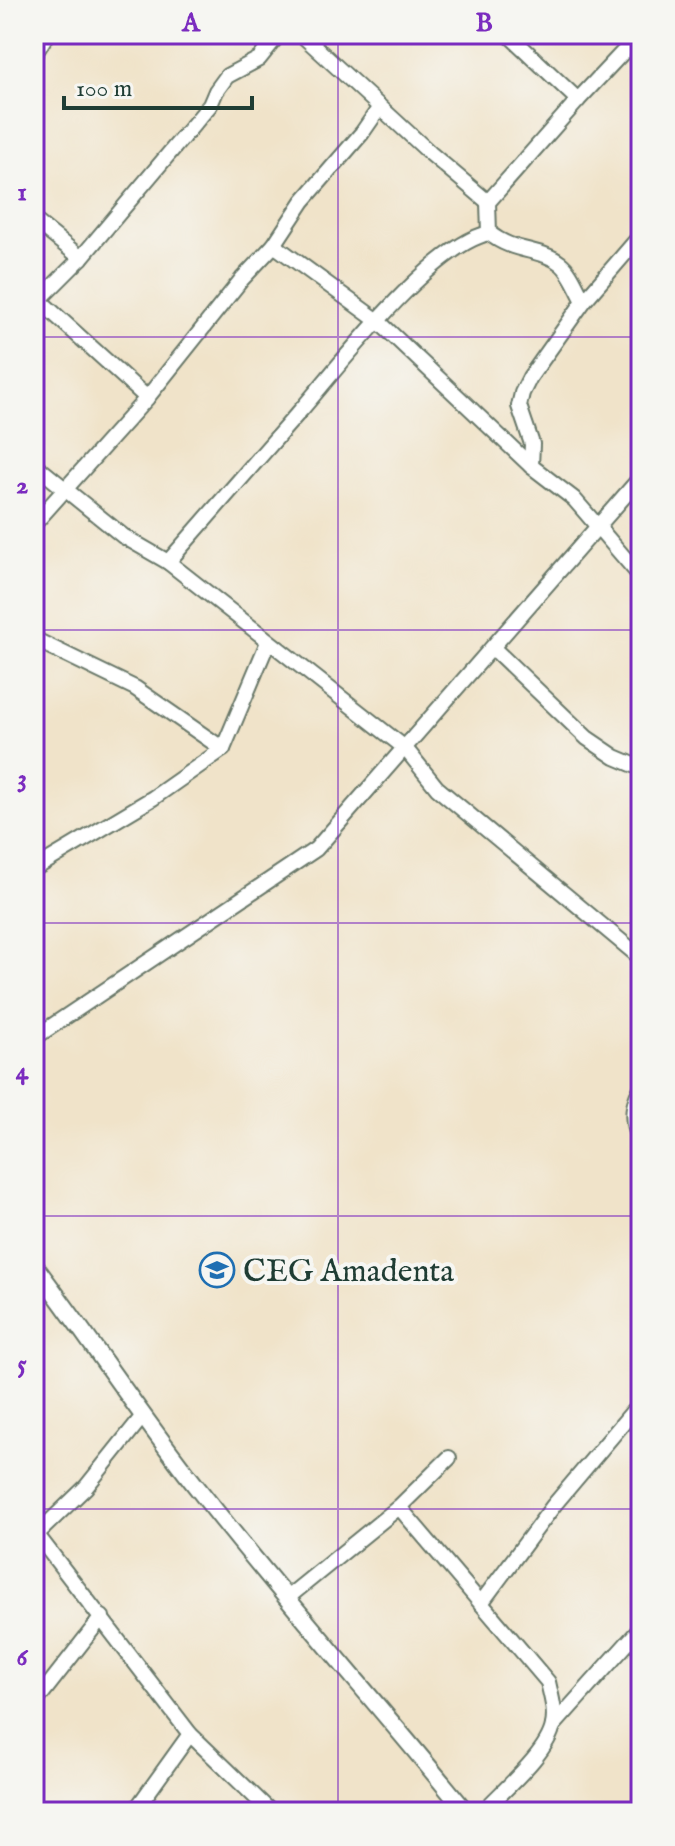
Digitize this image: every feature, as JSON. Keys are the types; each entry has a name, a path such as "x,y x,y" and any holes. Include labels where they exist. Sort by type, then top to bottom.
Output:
{"street":[{"path":"34,55 47,34"},
{"path":"147,398 36,302 81,258 210,105 227,76 259,59 279,34"},
{"path":"301,34 488,202"},
{"path":"508,34 578,100"},
{"path":"489,233 488,202 640,34"},
{"path":"34,524 147,398 242,279 274,245 303,201 362,133 380,107"},
{"path":"34,220 81,258"},
{"path":"489,233 507,246 547,257 563,265 584,301"},
{"path":"168,562 378,321 418,280 457,247 489,233"},
{"path":"531,466 532,444 519,406 522,393 584,301 641,235"},
{"path":"274,245 378,321 531,466 574,499 641,577"},
{"path":"34,464 123,536 168,562 405,748 437,788 641,958"},
{"path":"34,1038 316,849 494,649 538,592 641,477"},
{"path":"34,639 135,688 223,749"},
{"path":"34,869 153,798 223,749 268,642"},
{"path":"494,649 587,738 615,757 641,768"},
{"path":"641,1088 632,1120 641,1143"},
{"path":"34,1265 142,1417 287,1598 466,1812"},
{"path":"481,1603 554,1505 641,1402"},
{"path":"142,1417 86,1487 35,1533 190,1734 271,1812"},
{"path":"287,1598 399,1507 449,1458"},
{"path":"399,1507 548,1682 553,1703 553,1726"},
{"path":"34,1704 102,1617"},
{"path":"483,1812 544,1745 553,1726 641,1628"},
{"path":"134,1812 190,1734"}],"place":[{"name":"CEG Amadenta","path":"217,1270"}]}
